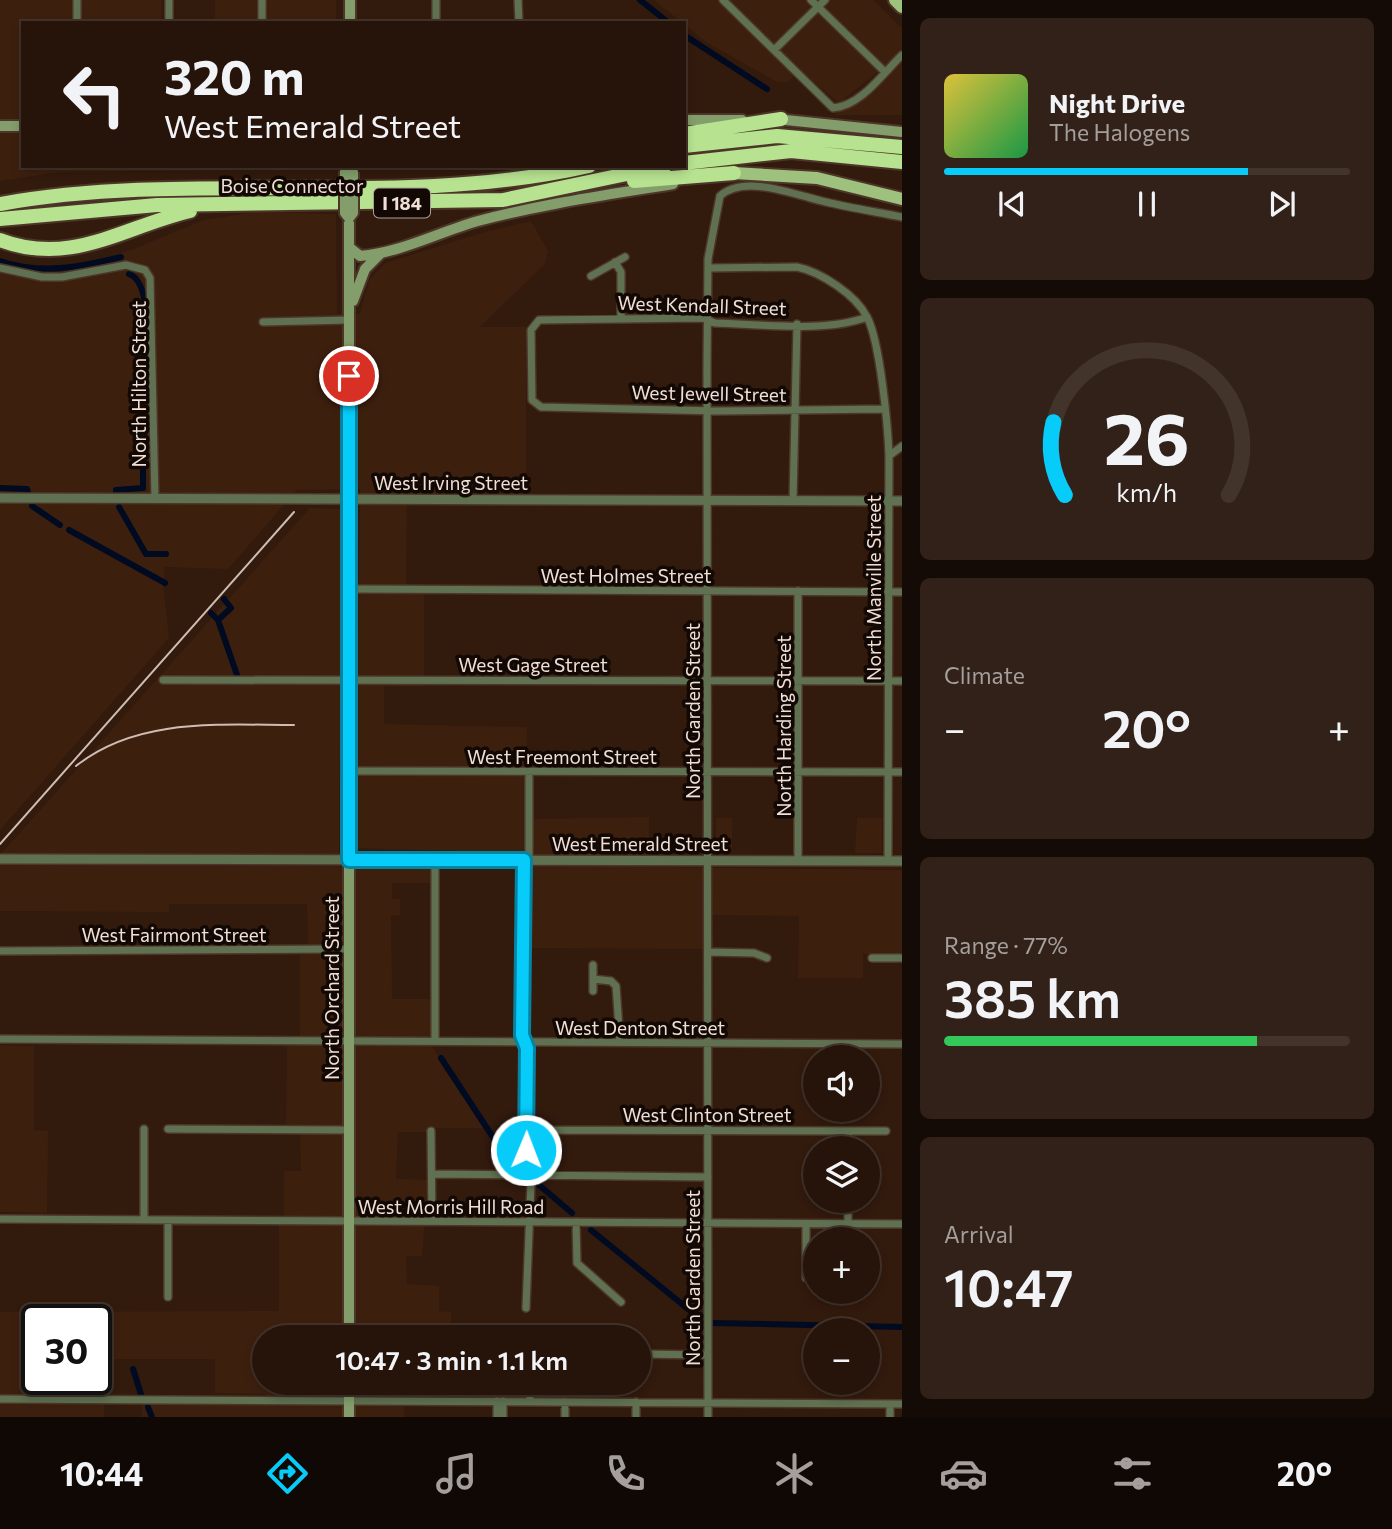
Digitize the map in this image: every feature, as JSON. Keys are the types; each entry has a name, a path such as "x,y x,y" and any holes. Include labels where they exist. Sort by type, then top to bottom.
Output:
{"highway":[{"path":"686,134 781,119"},
{"path":"686,146 777,136 902,146"},
{"path":"686,163 791,151 902,162"},
{"path":"554,174 571,168"},
{"name":"Boise Connector","path":"0,204 90,192 453,185 554,174 580,168"},
{"name":"Boise Connector","path":"0,219 58,211 216,204 489,201 587,184 656,168"},
{"path":"587,184 734,173"},
{"path":"0,240 49,250 75,249 99,242 150,220 216,204"}],"main road":[{"path":"350,0 350,21"},
{"path":"686,120 781,119 902,132"},
{"path":"0,126 21,126"},
{"name":"North Orchard Street","path":"349,169 345,213 349,220 350,248 349,1325"},
{"path":"350,248 360,256 381,253 512,213 734,173 817,178 902,199"},
{"path":"349,315 365,269 381,253"},
{"path":"349,1395 349,1417"}],"street":[{"path":"76,21 77,0"},
{"path":"169,0 169,21"},
{"path":"262,0 262,21"},
{"path":"436,0 436,21"},
{"path":"518,0 519,21"},
{"path":"723,0 833,107 855,100 902,55"},
{"path":"811,0 885,72"},
{"path":"774,50 825,0"},
{"name":"North Garden Street","path":"708,1417 708,268 717,202 723,192 734,188 773,187 825,202 902,217"},
{"path":"591,276 625,257"},
{"path":"615,262 621,272 621,318"},
{"name":"North Hilton Street","path":"0,268 41,277 83,275 125,265 145,270 153,287 155,499"},
{"path":"708,268 797,267 811,270 856,303 867,317"},
{"path":"263,322 349,315"},
{"name":"West Kendall Street","path":"534,403 531,330 534,322 702,318 708,321 797,324 838,323 867,317"},
{"name":"North Manville Street","path":"867,317 885,409 889,456 888,862"},
{"path":"793,501 797,324"},
{"name":"West Jewell Street","path":"534,403 541,407 885,409"},
{"path":"889,456 902,446"},
{"name":"West Irving Street","path":"0,498 902,501"},
{"name":"West Holmes Street","path":"349,589 902,592"},
{"name":"North Harding Street","path":"798,591 798,861"},
{"name":"West Gage Street","path":"163,680 902,681"},
{"name":"West Freemont Street","path":"349,771 902,772"},
{"path":"526,1308 527,1222 530,1216 525,1042 522,1035 529,771"},
{"name":"West Emerald Street","path":"0,859 902,862"},
{"path":"435,860 435,1041"},
{"name":"West Fairmont Street","path":"0,951 349,949"},
{"path":"708,952 754,953 767,958"},
{"path":"872,958 902,958"},
{"path":"593,965 593,991"},
{"path":"593,979 611,981 616,986 620,1042"},
{"name":"West Denton Street","path":"0,1039 902,1044"},
{"path":"144,1129 144,1219"},
{"path":"168,1129 349,1130"},
{"name":"West Clinton Street","path":"527,1130 886,1131"},
{"path":"431,1131 432,1221"},
{"path":"848,1131 848,1136"},
{"path":"432,1174 708,1177"},
{"path":"848,1213 848,1224"},
{"name":"West Morris Hill Road","path":"0,1219 902,1224"},
{"path":"168,1220 168,1297"},
{"path":"576,1222 577,1263 621,1302"},
{"path":"651,1354 708,1355"},
{"path":"530,1395 530,1402"},
{"path":"0,1399 902,1404"},
{"path":"497,1417 500,1401"},
{"path":"500,1401 503,1417"},
{"path":"565,1402 565,1417"},
{"path":"636,1402 636,1417"},
{"path":"890,1404 890,1417"}],"shaded area":[{"path":"0,0 162,0 161,21 21,21 21,168 470,168 60,172 0,181"},
{"path":"215,0 336,0 336,21 215,21"},
{"path":"654,0 807,0 818,10 829,0 873,0 902,28 902,115 833,115 861,101 890,71 862,44 857,49 879,71 839,103 800,70 788,82 777,82 706,42 686,26 686,21 680,21"},
{"path":"256,212 336,214 337,314 360,314 369,280 385,263 485,232 531,221 548,251 545,264 480,327 526,327 526,492 407,493 406,591 424,591 424,686 384,686 384,724 527,727 525,853 355,848 360,489 297,490 228,569 165,567 163,583 169,638 0,830 0,258 18,264 73,267 131,250 204,220"},
{"path":"310,508 341,509 339,854 0,855"},
{"path":"649,817 649,867 902,870 902,953 863,954 863,978 798,978 799,916 712,915 714,949 528,948 528,868 533,867 533,819"},
{"path":"716,818 732,818 732,852 716,851"},
{"path":"857,818 882,818 882,853 855,853"},
{"path":"0,864 432,867 432,883 392,883 392,899 400,899 400,915 391,916 392,999 431,999 432,1047 488,1128 428,1128 427,1132 398,1132 396,1179 428,1180 422,1256 406,1256 407,1284 439,1286 439,1311 451,1312 451,1325 252,1325 252,1394 215,1393 215,1359 112,1359 112,1312 279,1311 279,1225 284,1225 284,1171 301,1171 300,1125 286,1124 287,1046 300,1045 300,955 308,954 307,904 169,904 169,912 0,911"},
{"path":"0,1045 34,1046 34,1130 48,1131 47,1213 0,1212"},
{"path":"0,1312 21,1312 21,1395 76,1395 76,1404 104,1404 104,1417 0,1417"},
{"path":"266,1395 405,1395 404,1417 142,1417 142,1404 266,1404"}],"waterway":[{"path":"640,0 666,21"},
{"path":"686,36 767,89"},
{"path":"0,261 46,269 91,264 121,257"},
{"path":"129,274 137,280 145,305 144,380"},
{"path":"143,456 144,423"},
{"path":"116,493 116,490 143,488 143,468"},
{"path":"0,488 27,489 28,492"},
{"path":"32,506 60,525"},
{"path":"119,507 146,554 166,554"},
{"path":"69,530 165,583"},
{"path":"218,620 231,608 224,599"},
{"path":"211,613 218,620 237,675"},
{"path":"441,1058 504,1154 519,1168"},
{"path":"539,1185 572,1213"},
{"path":"591,1230 704,1322"},
{"path":"711,1323 902,1327"},
{"path":"133,1369 141,1394"},
{"path":"148,1407 152,1417"}],"railway":[{"path":"0,844 294,512"},
{"path":"76,766 100,750 153,731 209,725 294,725"}],"route":[{"path":"349,376 349,860 524,860 522,1035 527,1048 526,1150"}]}
